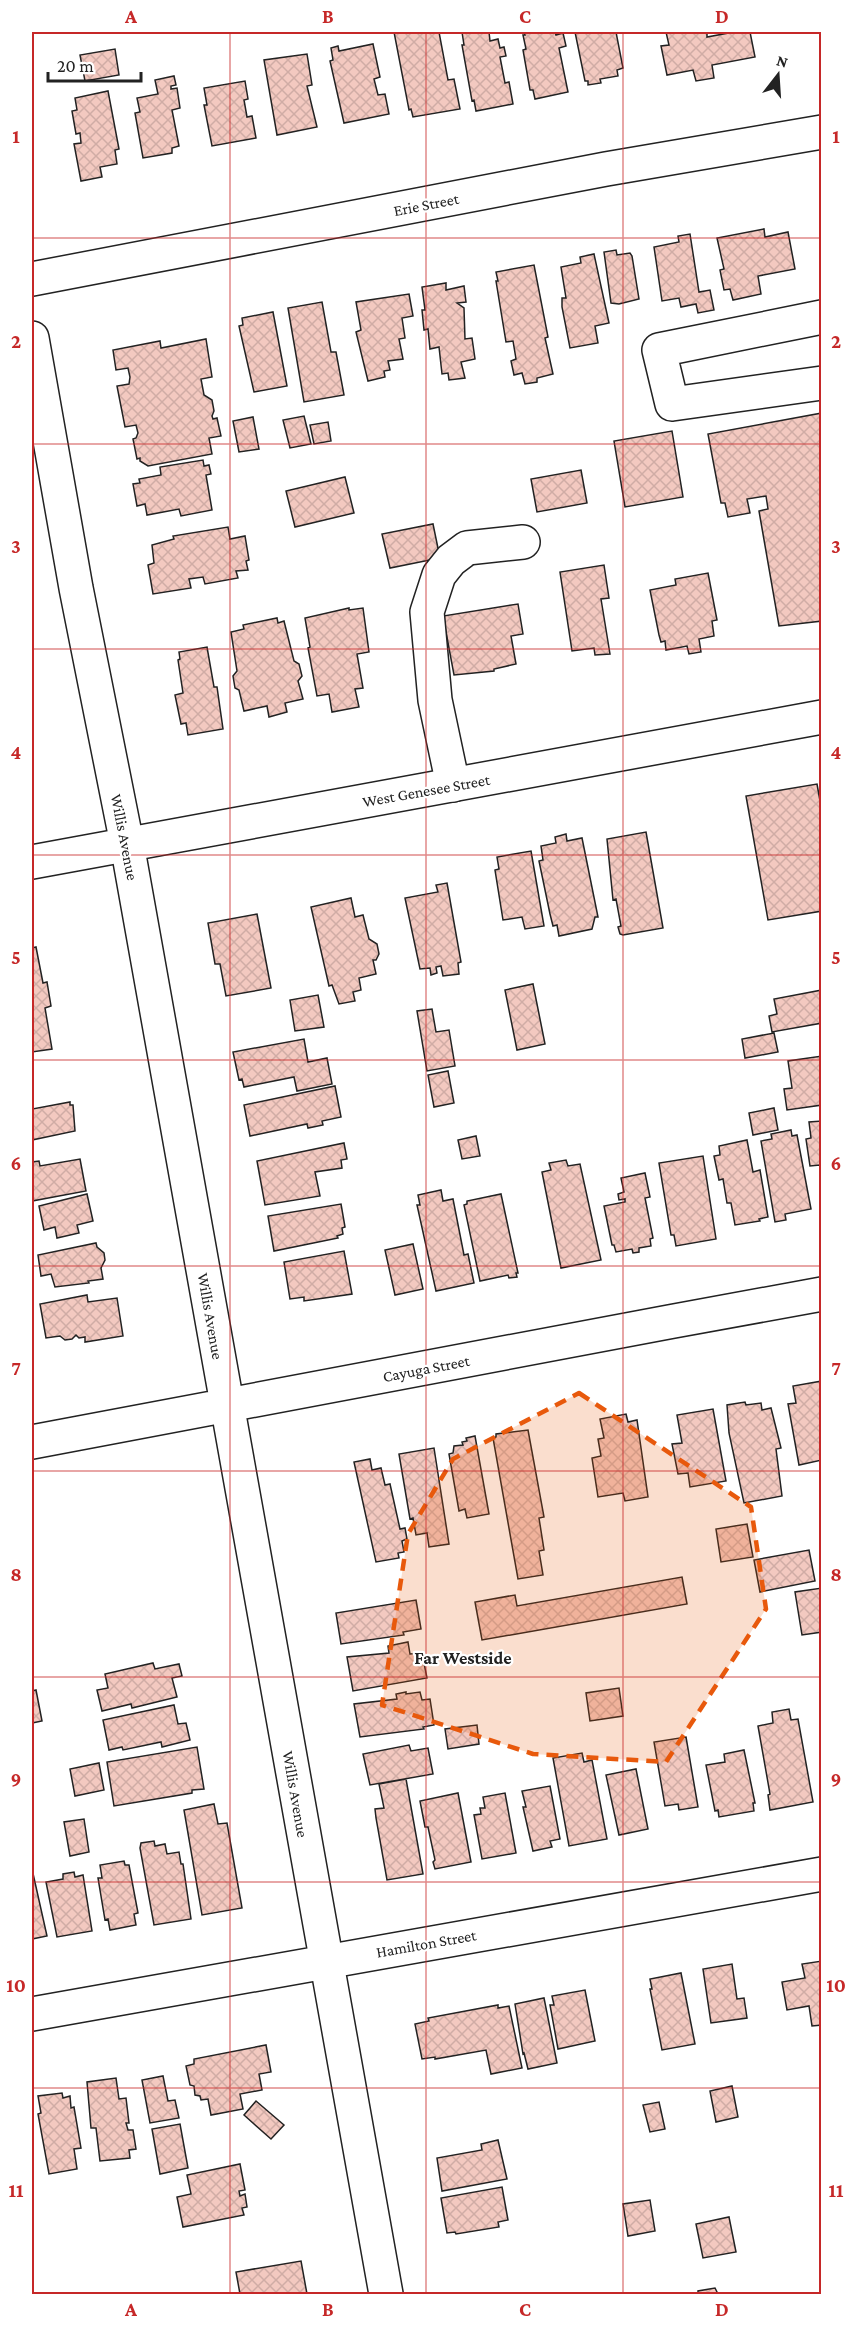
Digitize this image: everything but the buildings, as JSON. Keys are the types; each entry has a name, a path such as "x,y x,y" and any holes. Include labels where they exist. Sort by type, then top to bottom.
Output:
{"street":[{"name":"Erie Street","path":"32,279 606,169 822,132"},
{"path":"822,317 660,350 672,404 822,383"},
{"name":"Willis Avenue","path":"32,338 76,588 128,844 386,2295"},
{"path":"453,785 435,700 427,612 439,575 451,560 466,548 523,542"},
{"name":"West Genesee Street","path":"32,862 822,717"},
{"name":"Cayuga Street","path":"32,1442 227,1407 604,1333 822,1294"},
{"name":"Hamilton Street","path":"32,2014 326,1960 822,1874"}],"highlighted area":[{"path":"579,1393 751,1507 766,1609 666,1762 533,1754 382,1705 408,1534 453,1459"}],"district":[{"name":"Far Westside","path":"463,1658"}]}
